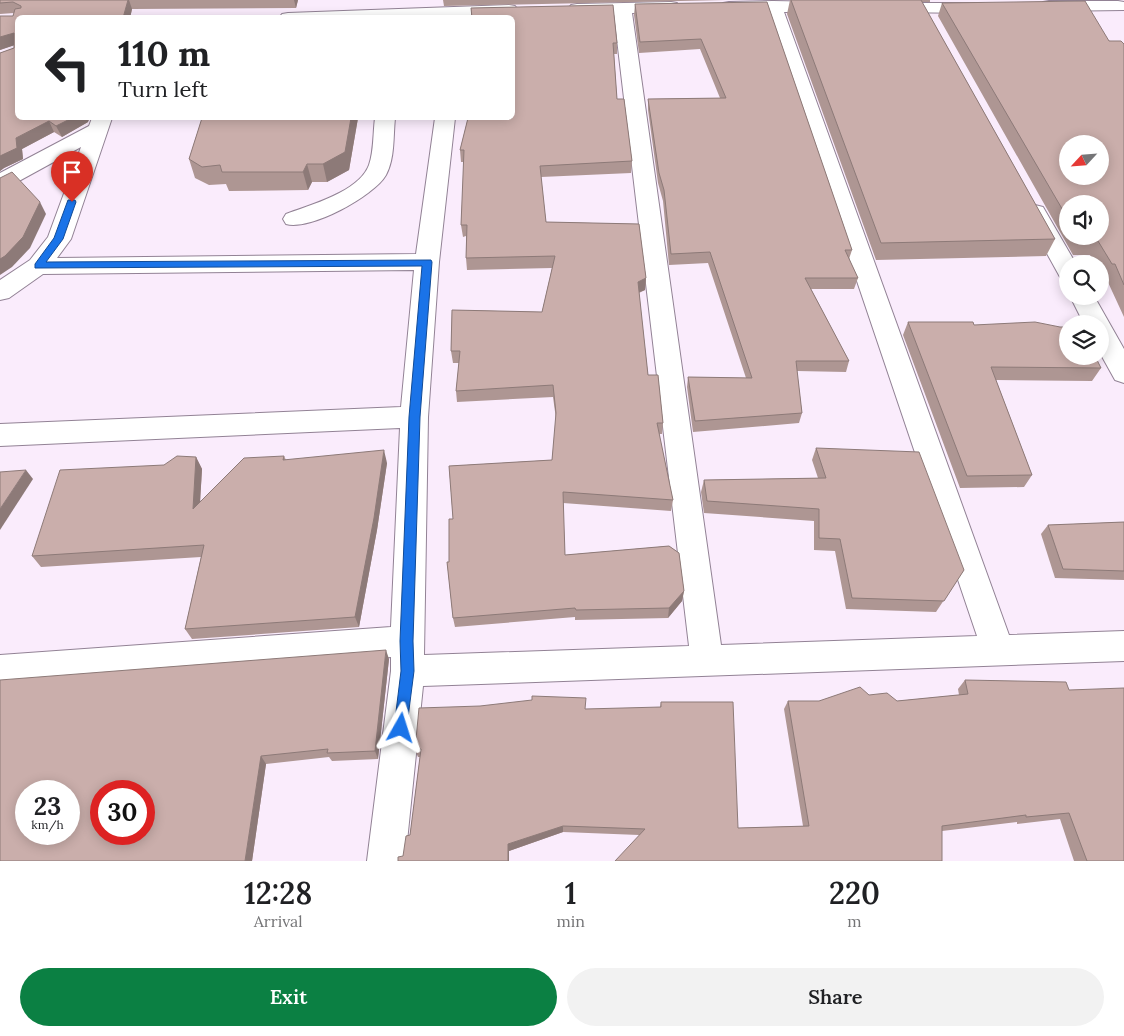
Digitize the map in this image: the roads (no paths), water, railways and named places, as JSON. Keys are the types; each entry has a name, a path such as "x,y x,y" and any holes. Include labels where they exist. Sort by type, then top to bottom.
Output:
{"street":[{"path":"397,15 414,0"},
{"path":"773,6 998,650"},
{"path":"1035,6 1119,6"},
{"path":"564,9 688,7"},
{"path":"716,7 843,8"},
{"path":"873,8 927,18 998,7"},
{"path":"622,8 708,661"},
{"path":"458,15 525,10"},
{"path":"294,220 348,197 374,176 380,165 384,120"},
{"path":"386,861 407,656 414,417 427,262 445,120"},
{"path":"0,182 100,124"},
{"path":"0,292 38,266 58,239 100,124"},
{"path":"1024,192 1059,255"},
{"path":"38,266 427,262"},
{"path":"1109,346 1124,373"},
{"path":"0,435 414,417"},
{"path":"0,671 407,656 708,661 1124,646"}]}
